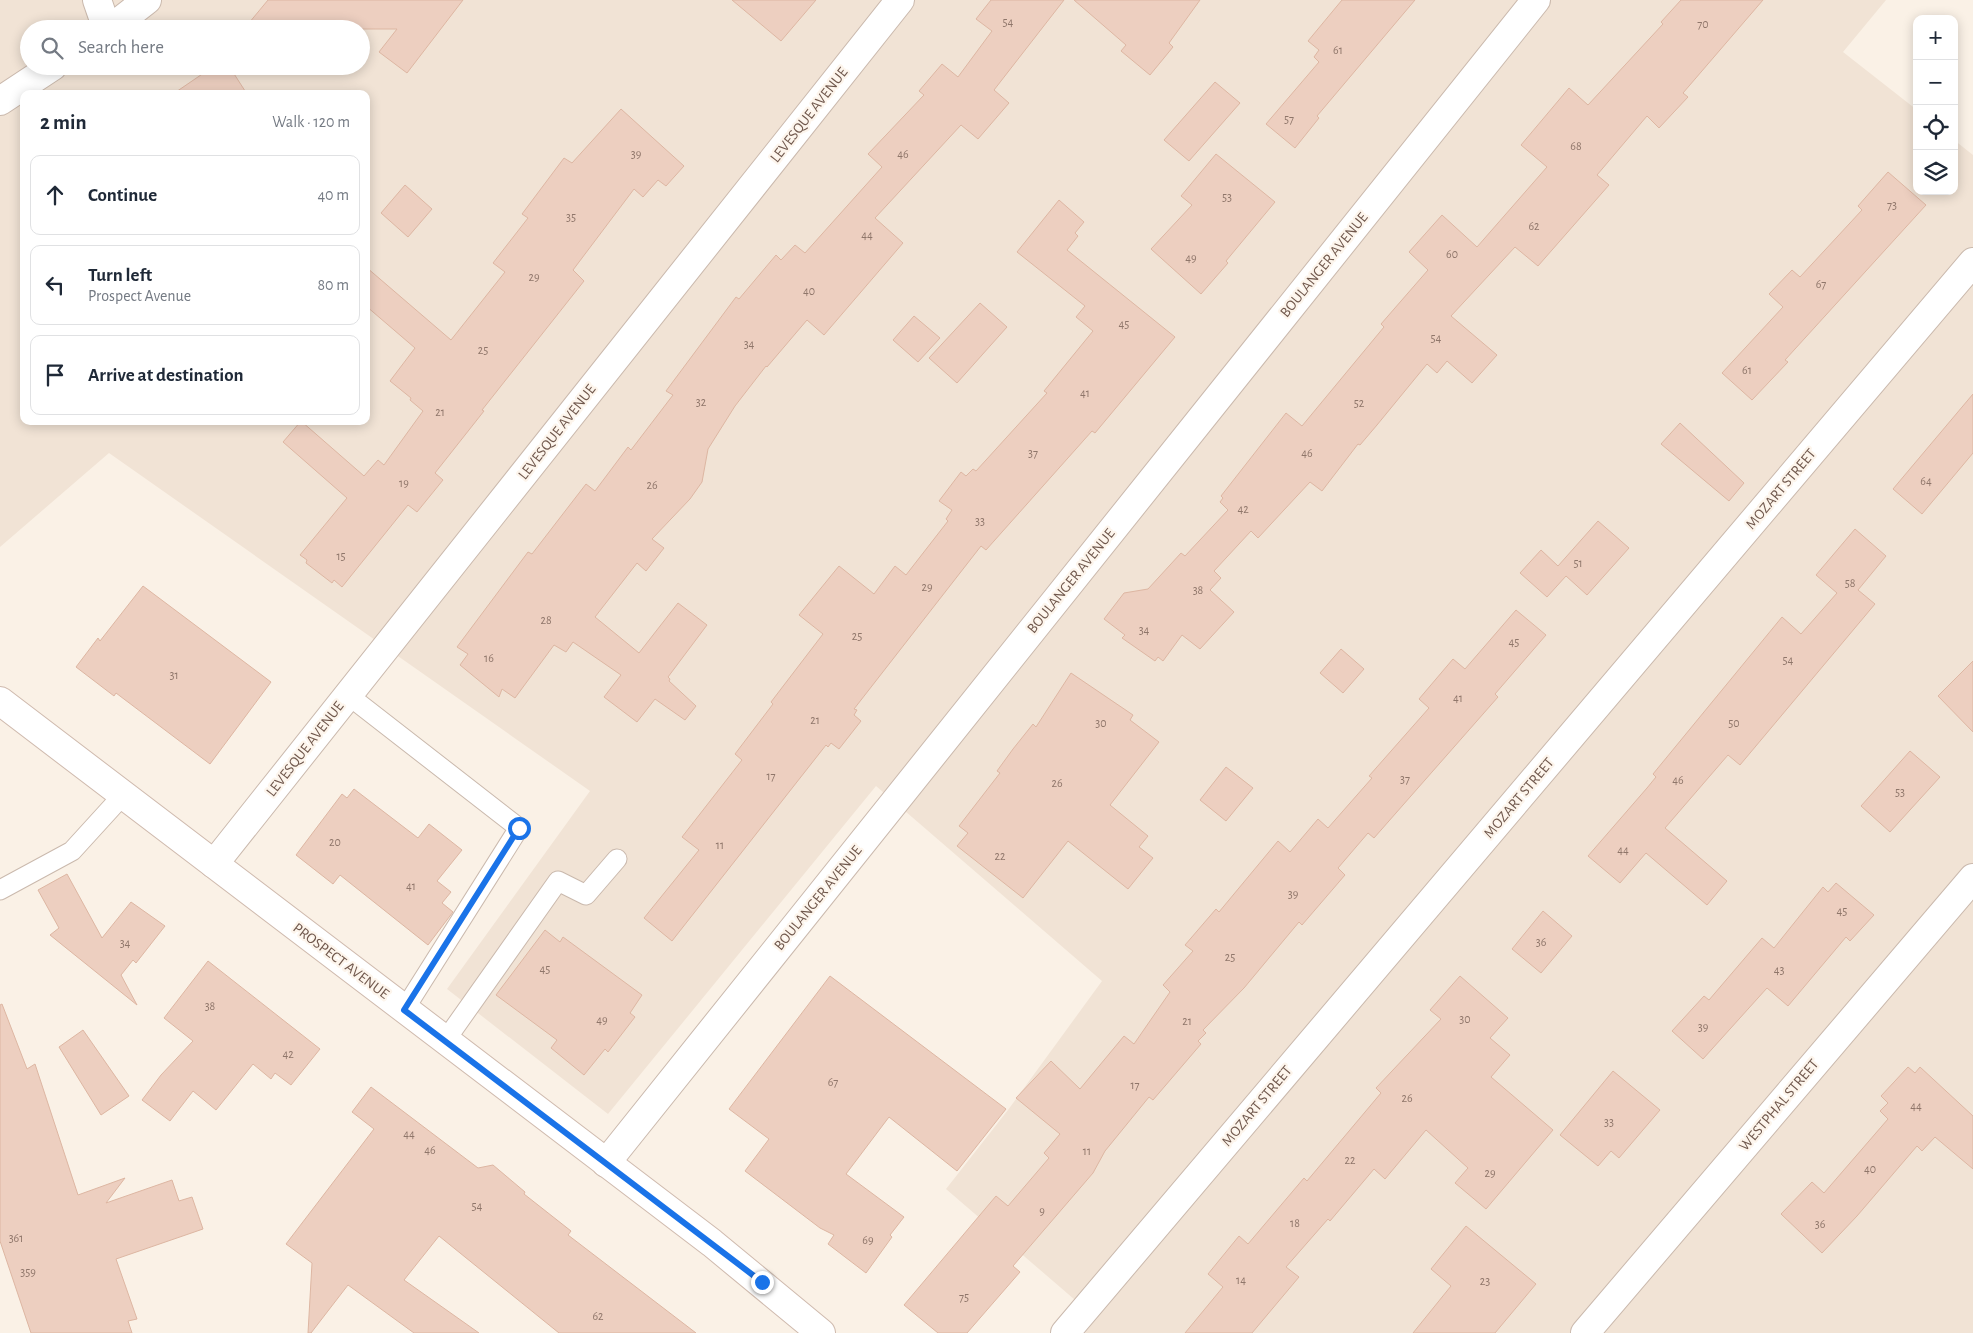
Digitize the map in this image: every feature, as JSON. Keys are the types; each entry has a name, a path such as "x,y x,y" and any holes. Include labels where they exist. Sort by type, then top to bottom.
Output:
{"street":[{"path":"97,0 105,20"},
{"path":"120,20 147,0"},
{"name":"LEVESQUE AVENUE","path":"214,864 900,0"},
{"name":"BOULANGER AVENUE","path":"606,1163 1536,0"},
{"path":"0,102 40,75"},
{"name":"MOZART STREET","path":"1065,1333 1973,262"},
{"name":"PROSPECT AVENUE","path":"0,701 762,1282 821,1333"},
{"name":"WESTPHAL STREET","path":"1585,1333 1973,878"}],"lane":[{"path":"348,695 519,828 404,1010"},
{"path":"0,890 72,851 123,795"},
{"path":"445,1040 558,881 586,895 617,859"}],"shaded area":[{"path":"0,0 1886,0 1843,52 1913,107 1913,195 1958,195 1958,143 1973,155 1973,1333 1085,1333 1096,1318 946,1189 1008,1110 1102,981 876,786 608,1114 447,989 590,791 109,453 0,547"}],"building":[{"path":"268,0 463,0 407,73 379,52 397,29 370,29 370,20 251,20"},
{"path":"732,0 816,0 781,41"},
{"path":"991,0 1064,0 994,90 1009,103 978,139 961,125 875,218 903,243 824,335 807,320 766,366 735,406 708,449 702,482 690,499 652,539 664,548 646,571 637,563 595,617 639,653 678,603 707,625 668,677 669,681 696,706 685,720 655,699 637,722 604,697 621,675 573,642 566,652 554,645 515,698 502,689 499,697 460,665 468,654 457,647 528,552 532,554 586,484 595,491 628,447 631,450 673,395 666,391 736,297 739,299 776,255 781,260 795,245 805,253 882,167 868,154 924,95 919,91 942,64 958,77 992,31 976,19"},
{"path":"1074,0 1200,0 1169,43 1173,47 1150,75 1121,51 1126,45"},
{"path":"1342,0 1415,0 1317,116 1319,118 1295,148 1266,124 1319,62 1314,57 1319,50 1308,41"},
{"path":"1681,0 1763,0 1683,93 1688,97 1659,128 1647,116 1597,175 1609,185 1538,266 1515,247 1451,316 1497,355 1472,383 1447,361 1437,373 1427,364 1360,445 1358,444 1322,491 1310,482 1258,538 1251,531 1214,571 1221,578 1210,590 1234,612 1200,649 1182,635 1163,661 1158,657 1155,661 1122,638 1125,635 1104,619 1124,593 1148,589 1181,553 1185,556 1228,510 1220,502 1223,498 1221,496 1286,413 1302,426 1384,327 1381,324 1428,270 1409,252 1442,215 1477,247 1547,167 1521,145 1569,88 1588,105 1663,24 1661,22"},
{"path":"201,75 235,75 244,90 179,90"},
{"path":"1215,82 1240,103 1189,161 1164,140"},
{"path":"621,109 684,166 666,186 658,180 643,197 634,189 573,270 584,281 435,473 443,480 417,512 408,505 342,587 334,580 332,583 306,563 307,560 300,555 347,498 283,442 298,425 306,425 364,476 378,460 384,465 423,411 410,400 411,398 390,381 415,348 370,309 370,270 451,340 505,272 493,263 528,218 522,214 564,158 572,163"},
{"path":"1216,154 1275,202 1226,261 1228,263 1201,294 1151,249 1192,205 1181,196"},
{"path":"1888,172 1926,205 1785,360 1788,362 1752,400 1722,373 1783,307 1769,294 1792,270 1800,277 1862,210 1858,206"},
{"path":"405,185 432,209 408,237 381,213"},
{"path":"1059,200 1084,222 1075,233 1078,236 1067,250 1175,337 1095,433 1092,431 986,550 981,546 854,709 857,710 854,715 861,721 839,749 831,743 828,747 826,745 672,941 644,918 699,850 682,837 742,760 735,754 773,704 771,702 823,634 799,615 839,566 874,594 895,566 906,575 948,521 946,519 952,510 939,501 961,472 966,476 973,469 976,471 1047,393 1044,391 1093,331 1076,317 1085,306 1017,252"},
{"path":"980,303 1007,327 957,383 929,358"},
{"path":"914,316 940,338 918,362 893,340"},
{"path":"1973,394 1973,453 1922,514 1893,489"},
{"path":"1680,423 1744,483 1729,501 1661,444"},
{"path":"1598,521 1629,548 1587,595 1566,576 1547,597 1520,573 1541,550 1558,566"},
{"path":"1855,529 1886,556 1858,590 1875,604 1740,765 1728,755 1665,828 1727,881 1707,905 1646,853 1620,883 1588,856 1656,777 1653,774 1782,617 1801,634 1837,593 1816,575"},
{"path":"143,586 271,682 210,764 116,693 114,696 76,667 98,638 100,641"},
{"path":"1516,610 1546,635 1495,694 1498,697 1374,838 1368,833 1338,868 1345,875 1302,925 1299,922 1244,988 1203,1030 1206,1033 1198,1041 1201,1044 1153,1100 1149,1097 1105,1151 1093,1173 1013,1266 1020,1272 967,1333 938,1333 904,1305 996,1196 1008,1206 1049,1158 1044,1153 1060,1134 1016,1098 1051,1061 1080,1089 1124,1036 1134,1044 1170,992 1163,985 1193,951 1185,945 1216,909 1219,912 1278,841 1290,852 1318,819 1328,828 1372,778 1369,776 1429,708 1419,699 1453,659 1465,669"},
{"path":"1341,649 1364,669 1343,693 1320,673"},
{"path":"1973,661 1973,732 1938,696"},
{"path":"1071,673 1133,715 1130,720 1159,742 1110,805 1148,836 1139,847 1153,858 1128,889 1068,841 1023,898 957,846 968,833 959,826 1000,773 997,771 1013,749 1033,724 1036,727"},
{"path":"1910,751 1940,777 1890,832 1861,806"},
{"path":"1226,767 1253,788 1226,821 1200,800"},
{"path":"354,789 418,838 429,824 462,850 437,881 451,892 442,903 453,912 428,945 340,875 333,884 296,855 342,794 347,798"},
{"path":"67,874 102,938 131,902 165,926 136,963 133,960 121,975 137,1005 50,935 59,928 38,890"},
{"path":"1836,883 1874,915 1850,941 1846,937 1788,1006 1767,988 1703,1059 1672,1031 1704,996 1709,1000 1762,938 1774,948 1823,887 1828,892"},
{"path":"1543,911 1572,936 1541,973 1512,949"},
{"path":"545,930 560,942 563,937 642,995 630,1013 635,1017 608,1052 605,1049 584,1075 551,1048 557,1040 496,995"},
{"path":"208,961 320,1049 291,1085 275,1073 271,1079 253,1064 216,1110 193,1091 170,1121 142,1100 161,1075 193,1041 164,1018"},
{"path":"830,976 1006,1109 957,1171 889,1117 846,1174 904,1217 866,1273 828,1244 834,1235 820,1228 745,1171 769,1139 729,1109"},
{"path":"1460,976 1508,1018 1490,1038 1510,1055 1491,1077 1553,1130 1486,1209 1455,1183 1468,1168 1426,1130 1385,1179 1374,1169 1330,1221 1328,1219 1286,1267 1299,1277 1252,1333 1185,1333 1223,1287 1208,1274 1239,1236 1248,1244 1304,1178 1307,1181 1381,1093 1376,1088 1441,1019 1430,1010"},
{"path":"2,1004 27,1069 35,1064 78,1195 125,1178 106,1203 172,1180 179,1201 192,1197 203,1229 116,1259 137,1319 128,1321 132,1333 31,1333 0,1241 0,1005"},
{"path":"83,1030 129,1096 101,1115 59,1047"},
{"path":"1908,1067 1915,1073 1920,1067 1973,1116 1973,1169 1935,1137 1922,1151 1917,1146 1857,1216 1822,1253 1781,1214 1812,1182 1824,1193 1888,1119 1880,1111 1888,1103 1881,1096"},
{"path":"1613,1071 1660,1110 1619,1158 1611,1151 1598,1166 1560,1135"},
{"path":"371,1087 478,1168 493,1165 525,1192 524,1194 571,1231 568,1235 696,1333 559,1333 439,1236 404,1280 479,1333 414,1333 348,1285 311,1333 308,1333 312,1263 286,1244 374,1129 352,1112"},
{"path":"1466,1226 1536,1284 1495,1333 1413,1333 1451,1286 1431,1269"}],"route":[{"path":"519,828 404,1010 762,1282"}]}
